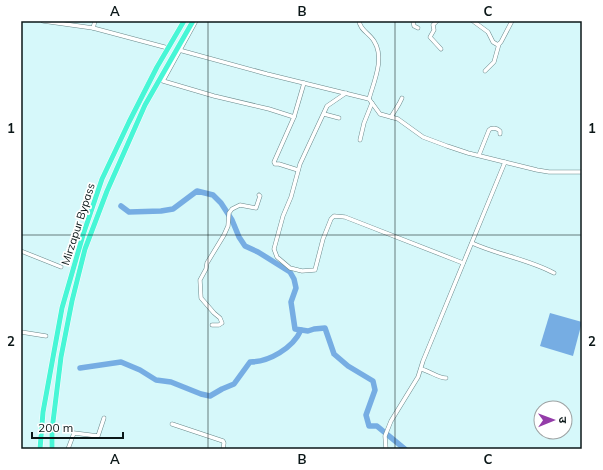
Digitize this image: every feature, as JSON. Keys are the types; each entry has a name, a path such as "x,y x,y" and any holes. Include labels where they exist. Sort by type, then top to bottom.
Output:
{"highway":[{"name":"Mirzapur Bypass","path":"40,449 43,412 62,308 102,179 129,122 184,21"},
{"path":"52,449 52,430 61,357 72,301 85,249 110,184 144,105 193,21"}],"street":[{"path":"43,21 92,28 168,48"},
{"path":"92,28 95,21"},
{"path":"196,21 163,81 294,117"},
{"path":"359,21 362,28 374,41 378,51 378,68 369,99"},
{"path":"413,21 414,26 418,28"},
{"path":"437,21 433,25 434,30 430,37 441,49"},
{"path":"473,21 488,32 494,44 499,44"},
{"path":"485,71 494,62 499,44 512,21"},
{"path":"179,50 267,74 369,99 380,114 398,119 428,139 479,156 549,172 582,172"},
{"path":"298,170 274,163 294,117 304,83"},
{"path":"346,93 329,104 298,170 274,249 277,257 287,266 300,270 315,270 323,239 331,219 337,215 345,216 463,263"},
{"path":"391,117 400,104 402,98"},
{"path":"360,140 365,118 372,103"},
{"path":"324,114 339,118"},
{"path":"479,156 489,130 492,128 497,129 500,131 500,134"},
{"path":"386,449 386,434 393,417 422,369 423,361 505,162"},
{"path":"212,325 219,325 222,323 220,318 201,298 200,280 228,226 229,213 232,209 240,205 256,208 259,195"},
{"path":"472,243 486,249 541,266 554,273"},
{"path":"21,251 61,267"},
{"path":"21,332 46,336"},
{"path":"422,369 446,378"},
{"path":"68,449 74,433 98,436 104,418"},
{"path":"172,424 223,441 223,449"}],"water":[{"path":"550,313 582,322 573,356 540,346"}],"waterway":[{"path":"121,206 129,212 161,211 173,209 197,191 213,195 221,203 232,220 239,237 245,246 258,252 290,272 294,279 296,288 291,302 295,329 308,331 325,328 334,354 348,366 373,381 375,390 366,415 369,426 377,426 405,449"},
{"path":"80,368 121,362 140,370 156,380 171,382 210,396 234,384 250,362 265,360 280,353 292,343 301,330"}]}
